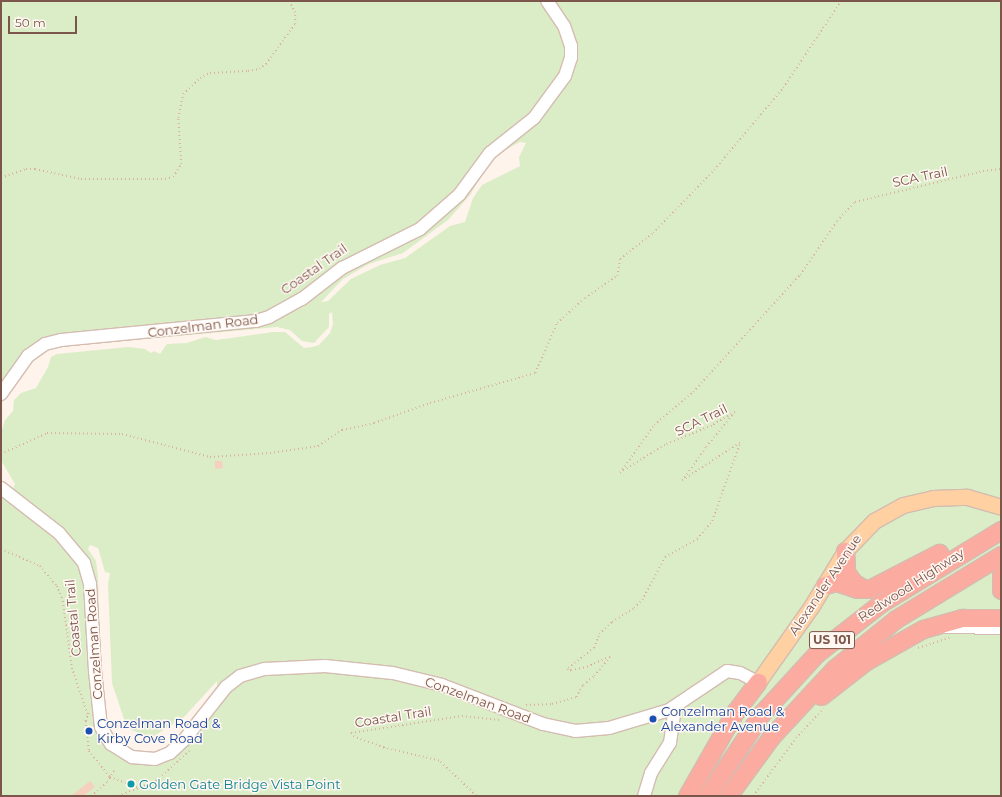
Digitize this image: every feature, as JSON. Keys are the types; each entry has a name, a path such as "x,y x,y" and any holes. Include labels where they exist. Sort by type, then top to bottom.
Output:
{"highway":[{"path":"825,585 836,582 857,590 870,589 954,546 1001,525"},
{"name":"Redwood Highway","path":"707,796 762,713 816,654 881,602 1001,530"},
{"path":"845,551 844,564 849,577 858,586 870,589"},
{"name":"Redwood Highway","path":"728,796 760,751 812,691 865,643 912,608 1001,555"},
{"path":"1001,575 1001,590"},
{"path":"760,751 850,672 883,650 923,629 962,618 1001,618"},
{"path":"687,796 730,719 758,682"}],"main road":[{"name":"Alexander Avenue","path":"758,682 825,585 845,551 874,521 911,502 933,498 963,497 1001,507"}],"street":[{"name":"Conzelman Road","path":"1,394 28,356 45,344 61,340 256,321 269,317 302,299 342,268 420,229 459,195 490,152 534,118 565,76 571,58 571,46 564,26 547,1"},
{"name":"Conzelman Road","path":"1,488 59,533 84,563 90,584 94,716 106,737 118,750 132,758 159,758 178,747 219,693 233,681 256,671 308,666 359,668 409,676 458,690 554,727 584,731 628,723 675,707 715,676 727,671 740,672 758,682"},
{"path":"923,629 1001,628"},
{"path":"644,796 651,773 672,738 675,707"}],"path":[{"path":"1,178 26,169 35,169 81,179 165,179 173,177 181,164 178,118 183,94 200,78 210,73 248,71 259,69 266,64 295,24 295,13 289,1"},
{"path":"1,454 47,433 122,434 210,457 270,453 318,446 342,430 374,423 430,403 536,373 557,323 585,298 617,276 620,259 653,233 714,170 783,88 841,1"},
{"name":"SCA Trail","path":"521,704 533,706 552,704 576,697 583,685 594,676 610,657 588,667 571,671 567,670 568,668 594,648 599,634 612,622 634,608 642,600 665,556 697,539 709,527 740,443 682,481 706,447 735,412 712,426 665,445 624,472 620,473 621,470 654,425 693,392 800,275 843,213 862,198 935,184 983,171 1001,169"},
{"path":"1,549 40,566 57,586 64,607 72,668 94,716"},
{"path":"915,649 952,638"},
{"path":"90,705 94,716"},
{"path":"753,796 796,738 825,707"},
{"name":"Coastal Trail","path":"476,796 439,760 384,748 356,738 351,733 462,716 497,721 503,718 507,710"},
{"path":"94,716 86,721 88,751 110,777 139,788"},
{"path":"118,796 139,788 170,769 189,750"},
{"path":"91,796 114,771"}],"green space":[{"path":"1,1 1001,1 1001,796 1,796 1,480 13,488 15,484 2,462 1,433 5,420 13,411 14,400 21,393 36,388 48,367 51,357 57,354 128,347 145,349 151,353 154,351 160,354 167,344 187,343 205,337 216,340 273,332 285,332 304,348 312,347 319,345 330,333 333,324 332,312 329,314 329,327 314,343 302,341 290,330 277,327 48,349 33,360 1,404","holes":["520,142 526,143 519,157 520,166 482,185 473,198 465,222 450,226 405,258 380,265 351,279 328,301 321,302 343,279 369,264 403,253 448,220 470,195 489,164 498,154","90,545 98,548 105,572 110,573 108,584 112,683 127,728 148,737 154,736 184,717 217,681 217,686 177,739 167,748 157,752 144,753 125,747 116,740 106,720 100,652 98,577 96,561 88,549"]}],"building":[{"path":"215,461 222,461 223,468 215,469"},
{"path":"90,781 95,787 83,796 71,796"}],"place":[{"name":"Conzelman Road & Alexander Avenue","path":"653,719"},
{"name":"Conzelman Road & Kirby Cove Road","path":"89,731"},
{"name":"Golden Gate Bridge Vista Point","path":"131,784"}]}
